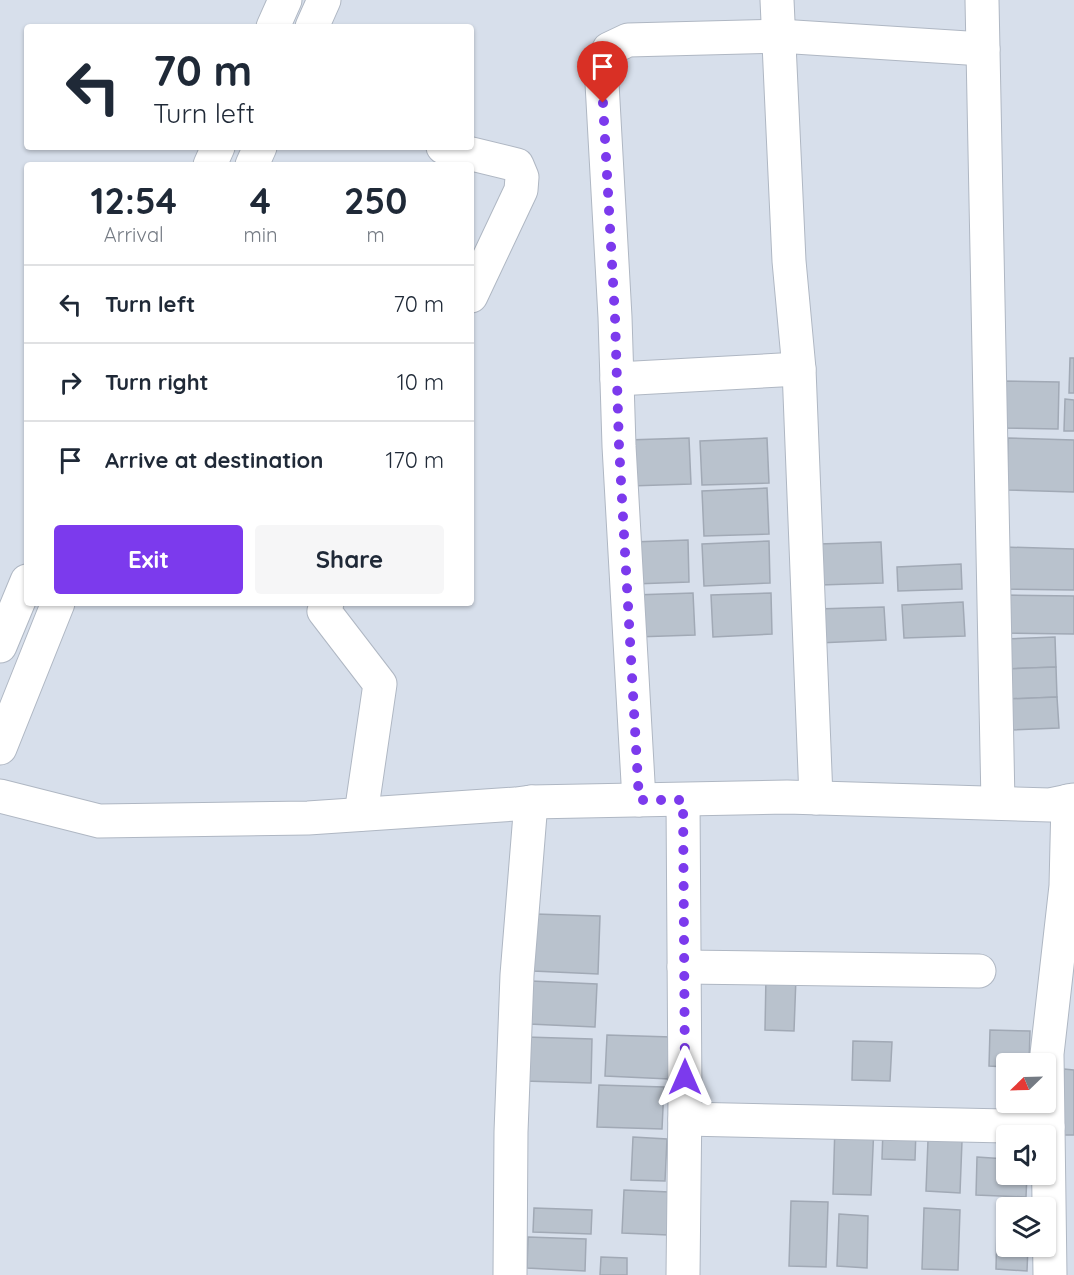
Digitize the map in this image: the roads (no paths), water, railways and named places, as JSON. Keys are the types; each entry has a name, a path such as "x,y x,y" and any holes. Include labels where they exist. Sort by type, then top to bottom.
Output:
{"main road":[{"path":"274,24 285,0"},
{"path":"313,24 324,0"},
{"path":"777,0 789,261 799,369 816,798"},
{"path":"982,0 998,803"},
{"path":"639,800 619,458 615,317 601,65 609,49 628,40 779,36 983,50"},
{"path":"455,150 517,165 522,177 521,190 474,290"},
{"path":"617,379 799,369"},
{"path":"0,646 15,595"},
{"path":"0,748 57,606"},
{"path":"326,606 324,611 380,684 361,814"},
{"path":"0,796 99,821 308,818 531,802 787,797 1050,805 1071,800 1070,887 1060,1055 1048,1125"},
{"path":"683,800 685,1119 683,1275"},
{"path":"510,1275 511,1132 517,975 531,802"},
{"path":"684,967 979,971"},
{"path":"685,1119 996,1126"},
{"path":"1052,1185 1058,1264"}]}
